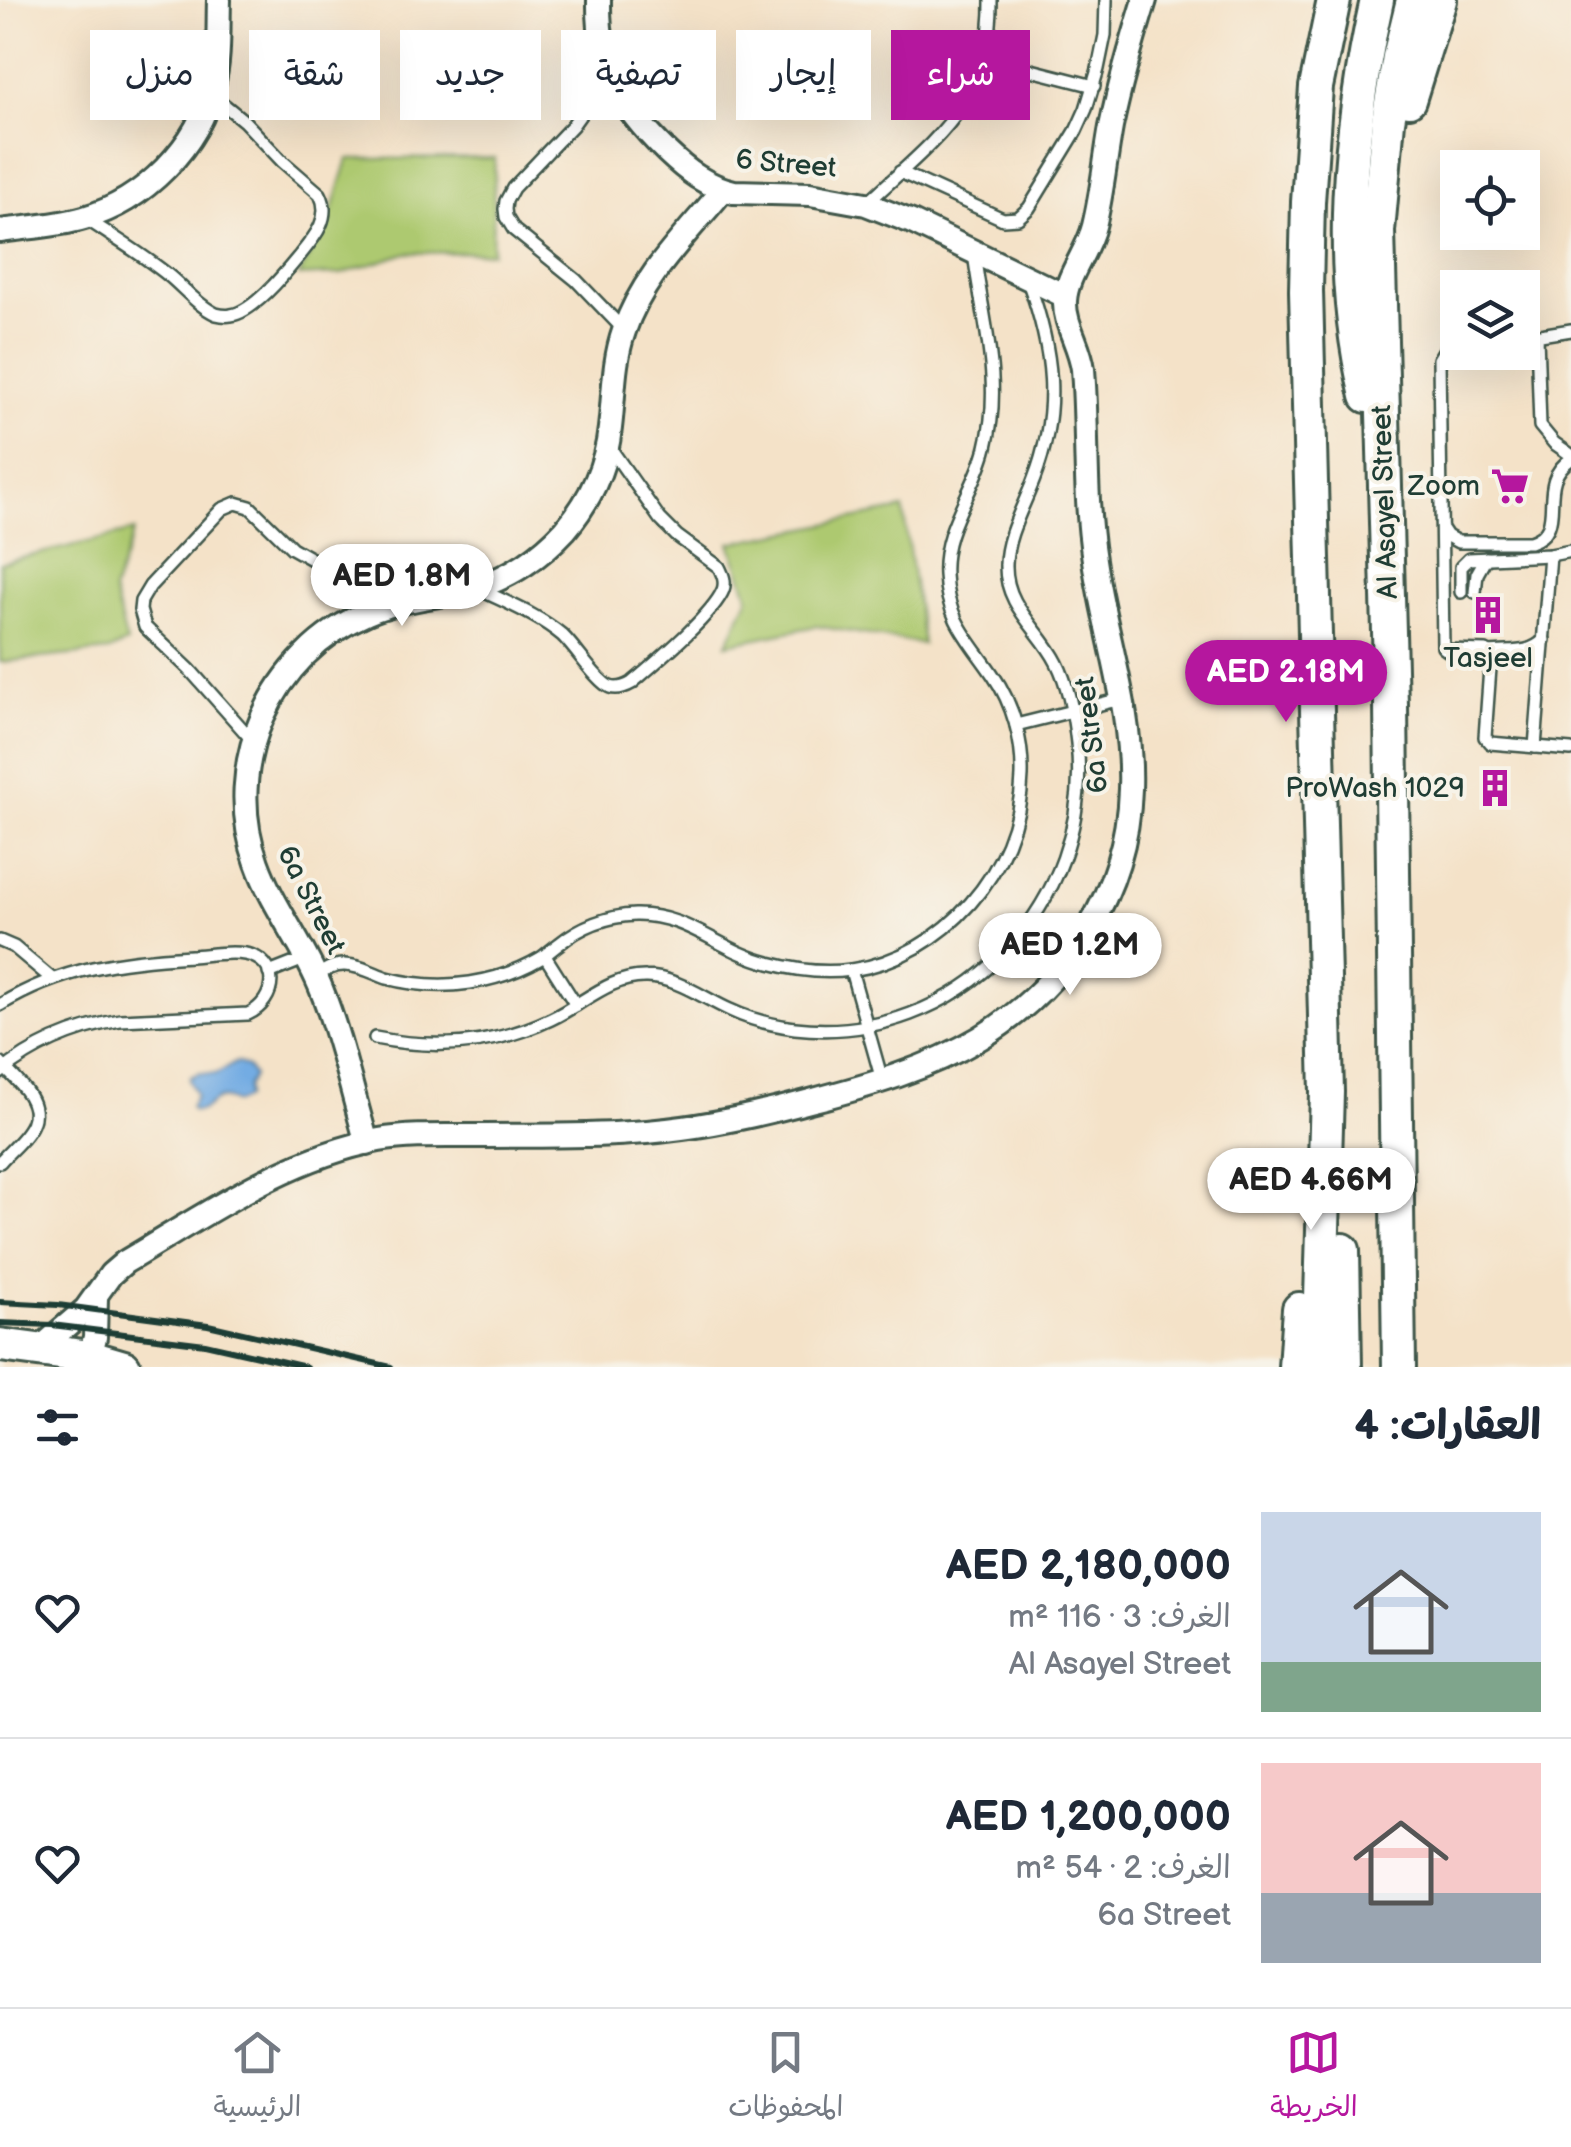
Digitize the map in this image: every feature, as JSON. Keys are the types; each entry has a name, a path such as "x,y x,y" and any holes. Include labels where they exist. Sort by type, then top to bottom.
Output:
{"main road":[{"path":"1315,0 1316,87 1306,291 1327,1092 1318,1367"},
{"path":"1316,87 1334,0"},
{"path":"1377,0 1356,118 1348,263 1361,372 1385,474"},
{"name":"Al Asayel Street","path":"1398,1367 1391,705 1378,267 1388,120 1413,0"},
{"path":"1380,195 1440,0"},
{"path":"1295,1367 1312,1131 1326,1036"},
{"path":"1327,1092 1342,1182 1345,1367"},
{"path":"0,1345 124,1367"}],"street":[{"path":"218,30 219,0"},
{"name":"6 Street","path":"599,0 600,30"},
{"path":"1065,296 1094,228 1112,122 1145,0"},
{"path":"0,231 85,218 123,202 155,178 183,148 199,120"},
{"name":"6 Street","path":"637,120 687,171 723,190 744,194 810,194 866,204 1065,296"},
{"name":"6a Street","path":"367,1143 324,995 251,846 245,783 252,741 276,690 300,658 332,632 382,607 496,580 534,558 566,529 602,468 624,330 646,285 723,190"},
{"name":"6a Street","path":"38,1350 96,1298 111,1274 125,1262 284,1172 367,1143 403,1137 597,1135 671,1130 762,1113 882,1080 948,1055 1010,1018 1037,995 1083,939 1114,875 1127,822 1131,769 1094,562 1086,492 1082,362 1067,318 1065,296"},
{"path":"86,1362 95,1337 96,1298"}],"lane":[{"path":"989,30 991,0"},
{"path":"900,172 1003,219 1018,218 1029,208 1070,141 1094,86 1106,0"},
{"path":"1030,70 1094,86"},
{"path":"85,218 150,261 216,314 242,312 304,250 322,226 325,210 320,194 229,109"},
{"path":"576,120 508,194 506,217 514,230 565,270 624,330"},
{"path":"866,204 933,144 954,120"},
{"path":"270,974 345,965 416,984 470,983 522,969 576,932 624,916 654,916 688,925 763,962 807,970 852,970 901,956 945,929 964,911 994,871 1014,825 1022,775 1016,725 1002,690 959,629 944,574 949,536 982,463 993,400 992,363 974,252"},
{"path":"375,1038 426,1045 478,1042 529,1028 608,985 644,976 662,978 732,1011 776,1025 821,1029 866,1025 928,1008 957,993 1007,952 1028,926 1059,870 1073,824 1079,776 1078,743 1069,694 1055,659 1017,607 1007,580 1008,550 1044,449 1051,398 1048,347 1026,278"},
{"path":"1540,335 1571,330"},
{"path":"1440,356 1443,646 1447,650 1462,645 1525,652 1544,640"},
{"path":"1443,530 1452,540 1464,543 1530,542 1545,533 1552,522 1553,480 1571,457 1540,426 1538,370"},
{"path":"476,587 555,630 611,688 632,683 698,621 722,591 719,567 676,536 660,519 608,446"},
{"path":"252,741 146,627 140,610 150,586 222,508 236,504 250,507 292,548 335,572 382,607"},
{"path":"1461,592 1461,567 1469,559 1571,551"},
{"path":"1535,748 1550,555"},
{"path":"1475,592 1477,574 1486,558"},
{"path":"1482,647 1486,739 1492,744 1571,750"},
{"path":"1016,725 1121,699"},
{"path":"0,940 14,946 52,979"},
{"path":"0,1005 52,979 95,966 166,958 251,955 270,974 272,984 258,1010 248,1014 100,1024 41,1046 2,1068 32,1101 34,1116 28,1130 0,1162"},
{"path":"545,956 576,1005"},
{"path":"852,970 882,1080"}],"green space":[{"path":"495,158 492,252 406,253 341,274 299,276 334,205 348,159"},
{"path":"903,509 923,644 816,626 727,644 749,597 730,543"},
{"path":"134,531 113,591 127,643 109,651 0,662 0,563"}],"water":[{"path":"237,1062 253,1076 246,1098 236,1103 222,1098 193,1111 190,1107 196,1095 190,1077 216,1074"}],"railway":[{"path":"0,1302 58,1305 208,1325 391,1367"},
{"path":"0,1323 52,1325 205,1344 306,1367"}],"place":[{"name":"Zoom","path":"1510,486"},
{"name":"Tasjeel","path":"1488,615"},
{"name":"ProWash 1029","path":"1495,788"}]}
